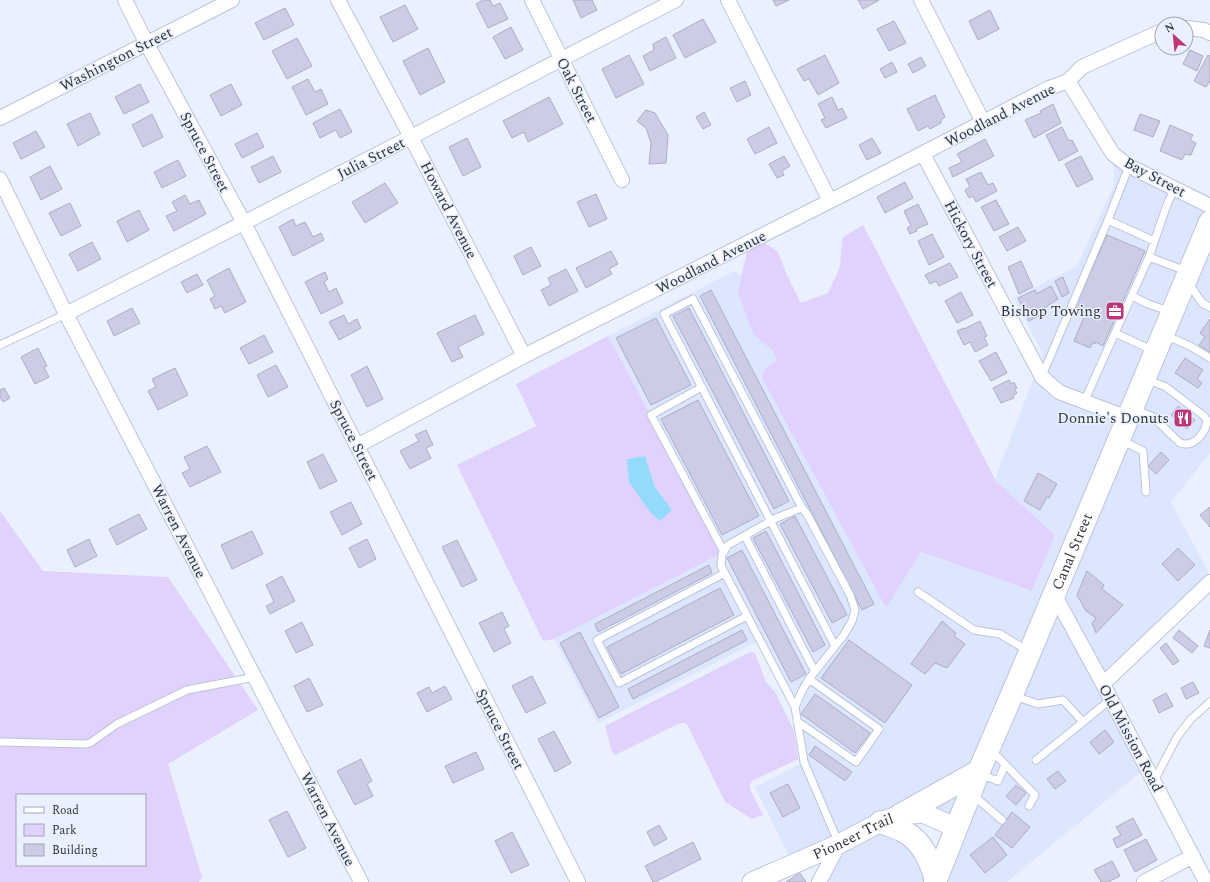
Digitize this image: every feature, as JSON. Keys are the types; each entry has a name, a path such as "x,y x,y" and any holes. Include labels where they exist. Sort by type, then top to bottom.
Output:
{"main road":[{"name":"Canal Street","path":"935,880 1210,222"},
{"path":"935,880 930,860 919,843 890,818 976,779"}],"street":[{"name":"Spruce Street","path":"125,0 147,44 244,223 578,882"},
{"name":"Washington Street","path":"0,118 232,0"},
{"name":"Howard Avenue","path":"338,0 411,137 524,356"},
{"name":"Oak Street","path":"532,0 622,180"},
{"name":"Julia Street","path":"66,314 676,0"},
{"path":"728,0 830,201"},
{"path":"921,0 982,122"},
{"path":"1194,29 1204,30 1210,33"},
{"path":"1068,82 1082,67 1154,35"},
{"name":"Woodland Avenue","path":"357,446 524,356 1049,88 1068,82"},
{"name":"Bay Street","path":"1068,82 1113,154 1129,166 1210,206"},
{"name":"Hickory Street","path":"922,154 1042,377 1060,392 1084,402 1130,413"},
{"name":"Warren Avenue","path":"0,179 66,314 361,882"},
{"path":"1103,684 1210,582"},
{"name":"Old Mission Road","path":"1054,594 1111,699 1206,882"},
{"name":"Pioneer Trail","path":"752,882 839,844 890,818 922,813 957,828"},
{"path":"819,882 839,844"},
{"path":"1144,882 1193,856"}],"lane":[{"path":"1042,377 1129,166"},
{"path":"1084,402 1149,257 1168,202 1175,188"},
{"path":"1108,220 1154,241"},
{"path":"1149,257 1188,276 1202,303 1210,307"},
{"path":"1132,296 1148,304 1172,312"},
{"path":"795,707 809,679 835,646 852,621 855,610 850,596 807,514 802,508 693,299 664,314 835,646"},
{"path":"0,345 66,314"},
{"path":"1115,333 1159,343 1190,346 1210,358"},
{"path":"1130,413 1153,418 1180,443 1185,445 1195,441 1202,435 1206,427 1207,420 1204,416 1166,387 1144,379"},
{"path":"702,387 651,415 724,552"},
{"path":"1119,439 1143,451 1146,492"},
{"path":"802,508 771,521 728,546 722,554 721,566 795,707 804,762 839,844"},
{"path":"745,536 815,672"},
{"path":"725,573 596,640 619,683 748,616"},
{"path":"918,592 974,630 1000,634 1030,652"},
{"path":"0,742 90,743 117,724 187,690 255,677"},
{"path":"797,721 856,762 880,729 809,679"},
{"path":"1012,695 1038,704 1063,700 1083,722"},
{"path":"1036,760 1111,699"},
{"path":"1154,781 1177,737 1191,719 1210,702"},
{"path":"989,748 1035,795 1029,806"},
{"path":"976,779 998,781 1005,765"},
{"path":"976,779 1002,820"}],"shaded area":[{"path":"1113,154 1210,206 1210,453 1171,502 1210,575 1103,684 1147,767 1007,882 935,882 957,828 923,813 793,864 755,787 804,762 797,717 760,640 598,723 554,639 723,552 608,336 734,271 742,276 738,292 753,334 772,350 777,361 766,368 886,608 920,552 1032,591 1055,535 996,481 998,471 1043,354 1014,298 1077,266 1114,185"},
{"path":"882,830 915,847 928,882 827,882 844,850"}],"green space":[{"path":"863,225 996,481 1055,535 1032,591 921,552 886,608 761,376 766,368 777,360 772,350 753,334 738,292 747,252 760,239 778,252 787,275 801,303 828,293 840,267 842,238"},
{"path":"608,336 724,552 554,639 543,641 457,465 536,426 516,384","holes":["645,456 655,487 672,510 627,459"]},
{"path":"0,511 43,571 168,577 258,710 168,764 202,877 199,882 0,882"},
{"path":"750,652 755,653 766,682 775,692 793,729 798,757 798,759 752,781 750,784 750,789 763,815 752,819 725,802 688,726 685,723 680,723 615,755 612,752 605,726"}],"water":[{"path":"645,456 655,487 672,510 660,521 650,512 629,482 627,459"}],"building":[{"path":"483,0 490,0 493,6 500,3 508,19 488,28 476,4"},
{"path":"573,0 592,0 597,10 581,18"},
{"path":"773,0 789,0 776,6"},
{"path":"858,0 879,0 863,9"},
{"path":"405,5 418,29 393,42 380,17"},
{"path":"285,8 294,25 264,40 255,23"},
{"path":"990,10 999,29 978,40 969,21"},
{"path":"703,19 716,42 685,58 673,35"},
{"path":"894,21 906,43 889,51 877,29"},
{"path":"511,27 523,50 505,59 493,37"},
{"path":"666,37 676,58 650,71 643,56 654,50 653,44"},
{"path":"297,38 312,66 287,79 272,51"},
{"path":"428,48 445,82 420,95 403,61"},
{"path":"1194,52 1203,56 1197,71 1183,64 1187,56 1194,56"},
{"path":"629,55 644,84 616,98 602,69"},
{"path":"825,55 839,83 818,95 809,79 804,81 797,69"},
{"path":"1208,55 1210,56 1210,81 1206,87 1194,81"},
{"path":"921,57 926,66 913,73 908,64"},
{"path":"892,62 897,72 885,78 880,69"},
{"path":"308,79 315,92 321,89 328,104 306,115 292,87"},
{"path":"745,81 751,95 737,102 730,88"},
{"path":"140,84 149,102 124,114 115,97"},
{"path":"231,84 242,105 221,116 210,95"},
{"path":"935,95 945,117 941,120 941,123 930,129 928,126 918,131 907,109"},
{"path":"549,97 563,124 528,142 524,132 512,138 503,121"},
{"path":"832,97 838,110 842,108 847,118 826,128 821,120 825,118 818,104"},
{"path":"1053,104 1061,123 1034,138 1025,120 1041,113 1040,111"},
{"path":"340,109 352,132 340,138 336,130 320,138 313,123"},
{"path":"646,110 655,113 668,135 666,163 649,164 651,143 646,128 637,121"},
{"path":"704,112 711,125 703,129 696,117"},
{"path":"90,113 100,134 78,146 67,124"},
{"path":"152,114 163,137 143,147 132,125"},
{"path":"1140,114 1160,121 1153,137 1134,130"},
{"path":"1170,125 1193,135 1190,140 1196,143 1191,155 1185,154 1182,160 1160,151"},
{"path":"769,127 777,143 755,154 747,139"},
{"path":"1062,127 1069,141 1072,140 1078,151 1059,161 1046,135"},
{"path":"36,131 45,147 21,159 13,143"},
{"path":"257,133 264,147 242,158 235,144"},
{"path":"467,138 481,167 463,176 449,147"},
{"path":"872,138 881,153 867,160 859,145"},
{"path":"985,139 994,156 953,177 949,168 962,162 957,154"},
{"path":"273,156 281,172 259,183 251,167"},
{"path":"784,156 790,166 782,171 784,175 777,178 769,164"},
{"path":"1081,156 1093,179 1077,187 1065,164"},
{"path":"178,160 186,176 162,188 154,172"},
{"path":"50,166 62,189 41,200 30,177"},
{"path":"981,172 988,185 993,183 997,191 976,202 973,196 969,198 965,190 970,187 966,179"},
{"path":"905,182 913,198 885,213 877,197"},
{"path":"385,183 398,203 365,223 352,202"},
{"path":"596,194 607,219 589,227 577,202"},
{"path":"185,195 190,204 199,200 206,214 174,231 166,216 177,211 172,202"},
{"path":"996,200 1009,224 994,231 981,207"},
{"path":"70,203 81,226 61,236 49,213"},
{"path":"918,204 928,224 916,229 917,231 910,234 907,228 911,226 904,211"},
{"path":"139,210 149,230 127,242 117,221"},
{"path":"293,219 296,226 305,222 313,237 321,233 324,240 293,256 279,227"},
{"path":"1018,227 1026,241 1007,251 999,237"},
{"path":"932,234 944,257 929,265 918,241"},
{"path":"1107,235 1145,251 1103,346 1093,342 1090,348 1074,341 1085,315 1074,310"},
{"path":"92,242 101,259 78,271 69,254"},
{"path":"531,247 541,266 523,275 514,256"},
{"path":"611,251 618,264 609,269 612,274 586,288 576,268"},
{"path":"1021,261 1033,287 1019,294 1008,267"},
{"path":"950,263 958,277 939,286 936,281 930,284 925,275"},
{"path":"229,268 246,302 225,313 221,306 215,309 210,299 215,296 207,280"},
{"path":"566,269 578,291 549,306 541,290 551,285 548,278"},
{"path":"325,272 328,279 324,282 329,292 336,288 343,303 321,314 305,282"},
{"path":"197,274 203,285 187,293 181,282"},
{"path":"1063,277 1069,293 1062,297 1055,281"},
{"path":"1051,286 1058,299 1044,308 1046,312 1029,321 1018,298 1035,290 1036,294"},
{"path":"711,290 874,604 862,610 700,296"},
{"path":"961,292 973,315 957,323 945,301"},
{"path":"132,308 140,323 114,336 107,321"},
{"path":"689,308 789,501 774,509 673,316"},
{"path":"344,315 348,324 357,319 361,328 339,340 329,322"},
{"path":"475,315 484,334 458,347 463,357 452,362 437,333"},
{"path":"656,318 691,385 651,405 616,338"},
{"path":"1210,319 1210,352 1199,345 1205,337 1200,333"},
{"path":"980,321 987,336 984,337 988,345 975,352 970,342 964,345 957,331"},
{"path":"264,335 273,352 249,364 240,348"},
{"path":"38,348 47,366 44,367 49,377 35,384 21,357"},
{"path":"996,352 1007,373 991,381 979,361"},
{"path":"1185,358 1203,370 1197,379 1202,383 1198,388 1175,373"},
{"path":"276,365 288,387 268,397 257,375"},
{"path":"367,366 383,399 367,407 351,375"},
{"path":"175,368 188,395 158,410 148,391 156,387 152,379"},
{"path":"1009,380 1012,384 1014,382 1017,388 1014,389 1017,393 1013,396 1014,398 1001,403 993,388"},
{"path":"4,388 10,398 3,402 0,397 0,390"},
{"path":"698,400 759,516 722,535 661,419"},
{"name":"Donnie's Donuts","path":"1178,406 1195,420 1187,429 1171,415"},
{"path":"426,430 433,445 426,448 431,458 410,469 400,451 419,441 415,435"},
{"path":"207,446 221,472 190,487 182,473 190,469 184,457"},
{"path":"1161,452 1169,460 1156,474 1148,466"},
{"path":"323,454 337,481 320,489 307,462"},
{"path":"1038,473 1057,484 1049,498 1047,497 1040,510 1024,501"},
{"path":"351,502 362,524 342,535 330,512"},
{"path":"1210,507 1210,527 1200,515"},
{"path":"139,514 147,529 117,545 109,529"},
{"path":"795,516 847,615 832,623 780,524"},
{"path":"252,531 263,554 232,569 221,545"},
{"path":"766,531 825,645 813,652 753,538"},
{"path":"89,539 97,556 75,567 67,550"},
{"path":"367,539 376,559 359,568 349,548"},
{"path":"457,540 477,580 462,587 442,547"},
{"path":"1178,548 1195,565 1178,581 1162,564"},
{"path":"742,550 806,674 791,682 727,558"},
{"path":"709,565 712,573 598,632 595,624"},
{"path":"1087,571 1104,585 1102,589 1123,605 1096,633 1092,623 1096,618 1086,611 1077,595"},
{"path":"282,576 295,601 270,614 266,606 274,602 266,585"},
{"path":"720,588 734,615 621,674 607,647"},
{"path":"502,612 509,626 504,629 511,643 494,652 479,623"},
{"path":"942,621 956,633 954,636 965,644 947,668 935,663 925,674 911,664"},
{"path":"302,622 313,645 296,653 285,631"},
{"path":"742,630 747,640 633,699 628,689"},
{"path":"1179,630 1198,646 1192,653 1173,638"},
{"path":"1210,630 1210,648 1204,646"},
{"path":"580,632 619,707 599,718 560,643"},
{"path":"849,640 912,685 885,723 821,678"},
{"path":"1166,643 1179,661 1173,665 1160,648"},
{"path":"532,676 546,703 526,713 512,686"},
{"path":"309,678 323,705 307,712 294,686"},
{"path":"1193,682 1199,693 1186,699 1181,688"},
{"path":"445,686 452,699 427,712 417,693 429,687 432,693"},
{"path":"1166,693 1173,706 1159,713 1153,700"},
{"path":"815,694 870,733 855,753 801,714"},
{"path":"1105,730 1114,742 1099,754 1090,742"},
{"path":"554,731 571,763 555,772 538,739"},
{"path":"815,746 852,772 845,781 809,755"},
{"path":"476,752 484,769 453,783 445,766"},
{"path":"361,759 372,781 367,784 373,796 355,805 337,771"},
{"path":"1058,771 1066,781 1055,789 1047,779"},
{"path":"788,784 800,808 783,817 770,793"},
{"path":"1016,785 1026,793 1016,805 1006,796"},
{"path":"287,811 306,848 288,857 269,820"},
{"path":"1012,812 1030,827 1012,848 995,835"},
{"path":"1133,818 1142,835 1117,848 1113,839 1121,835 1116,827"},
{"path":"659,825 667,839 654,846 647,832"},
{"path":"512,832 529,865 511,873 495,841"},
{"path":"993,837 1007,855 985,873 970,855"},
{"path":"1146,839 1157,860 1135,872 1124,850"},
{"path":"693,842 701,859 653,882 645,866"},
{"path":"1112,861 1120,876 1108,882 1101,882 1094,870"},
{"path":"800,873 806,882 786,882"}],"place":[{"name":"Bishop Towing","path":"1115,311"},
{"name":"Donnie's Donuts","path":"1183,418"}]}
